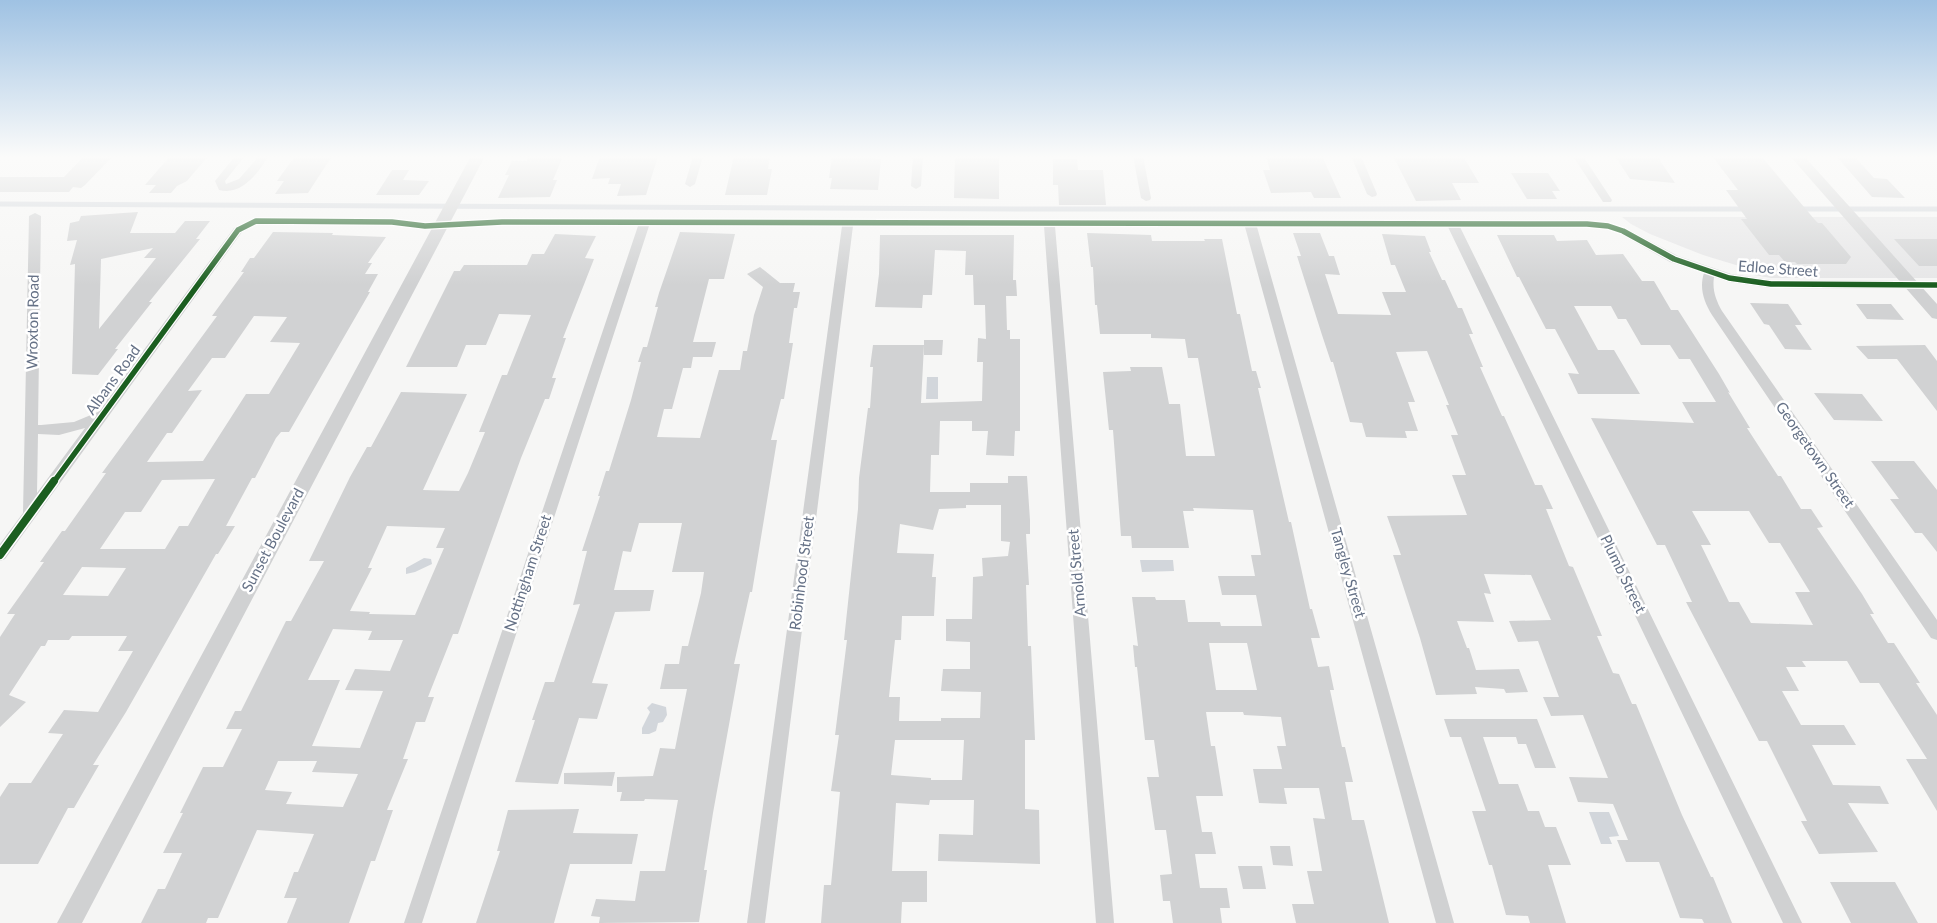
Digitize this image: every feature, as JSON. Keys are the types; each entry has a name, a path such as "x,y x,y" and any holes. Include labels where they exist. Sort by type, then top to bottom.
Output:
{"street":[{"name":"Sunset Boulevard","path":"68,923 455,199"},
{"path":"1835,199 1937,314"},
{"name":"Wroxton Road","path":"30,514 35,216"},
{"name":"Edloe Street","path":"250,223 264,220 392,222 443,220 502,222 1587,224 1608,226 1623,231 1674,260 1729,278 1771,284 1937,285"},
{"name":"Nottingham Street","path":"413,923 644,222"},
{"name":"Arnold Street","path":"1049,222 1104,923"},
{"name":"Albans Road","path":"0,555 238,230 250,223"},
{"name":"Robinhood Street","path":"756,923 848,223"},
{"name":"Tangley Street","path":"1250,223 1445,923"},
{"name":"Plumb Street","path":"1454,225 1793,923"},
{"name":"Georgetown Street","path":"1710,272 1707,289 1716,312 1937,633"},
{"path":"32,428 59,431 73,428 103,414"}],"shaded area":[{"path":"1622,217 1937,217 1937,278 1771,278 1754,275 1749,269 1703,255 1650,234"},
{"path":"927,377 938,377 938,399 926,399"},
{"path":"424,558 431,559 432,564 406,574 406,568"},
{"path":"1140,560 1173,560 1174,571 1142,572"},
{"path":"652,703 666,707 667,715 663,722 658,723 656,731 642,734 642,728 650,712 647,708"},
{"path":"1589,812 1609,812 1619,836 1609,837 1612,844 1601,844"}],"building":[{"path":"1059,199 1105,199 1106,205 1059,205"},
{"path":"1415,199 1461,200 1416,201"},
{"path":"1733,199 1797,199 1818,223 1822,223 1851,257 1846,264 1797,264 1795,262 1785,262 1779,255 1769,255 1741,219 1747,219"},
{"path":"138,212 130,233 175,233 185,221 210,221 196,239 200,239 149,302 152,302 115,349 118,349 98,375 72,374 75,264 70,265 77,240 67,241 70,223 79,221 81,216","holes":["153,248 144,258 156,258 99,329 101,259"]},
{"path":"273,232 333,233 332,235 386,237 368,263 372,263 365,274 378,274 368,292 370,292 289,432 281,432 276,438 255,478 252,478 226,526 235,526 218,554 216,554 126,712 93,765 99,765 74,808 68,808 38,864 0,864 0,797 9,783 31,783 63,734 48,733 64,710 98,712 133,651 118,651 127,636 72,636 69,640 48,640 45,646 41,646 9,695 26,702 0,727 0,637 15,614 7,614 44,562 40,562 62,531 65,531 106,473 102,473 217,316 212,316 244,272 241,272 250,258 254,258","holes":["254,316 287,317 270,342 300,343 269,394 246,394 203,461 147,462 167,433 172,433 202,390 188,391 212,358 225,358","215,479 188,526 179,526 165,549 100,549 125,512 141,512 162,480","82,567 126,568 108,596 63,595"]},
{"path":"680,232 735,234 724,279 709,279 693,342 716,342 712,357 693,357 691,368 683,368 672,409 664,409 657,437 700,438 719,370 740,370 743,351 747,351 754,315 763,287 747,274 760,267 780,283 795,283 793,292 800,292 797,308 794,308 789,343 793,343 784,399 781,399 771,440 777,440 752,592 750,592 734,664 740,664 713,813 704,870 707,870 699,922 599,923 600,917 591,916 596,899 635,901 640,871 665,871 678,800 645,799 644,801 620,801 622,792 617,792 617,777 653,776 660,748 675,749 687,689 660,689 665,664 679,664 682,646 688,646 701,593 704,572 672,572 682,523 639,523 631,552 623,551 614,590 654,590 650,611 615,612 592,683 608,684 597,719 579,718 558,784 515,782 535,720 532,720 545,682 554,682 580,604 573,605 587,551 582,551 606,471 609,471 631,400 641,362 638,362 643,347 647,347 658,307 655,307 659,293"},
{"path":"1087,233 1151,235 1152,241 1205,241 1204,239 1222,239 1237,314 1240,314 1252,371 1256,371 1261,388 1258,388 1289,522 1291,522 1310,609 1312,609 1320,638 1311,638 1318,667 1329,666 1334,690 1330,690 1342,747 1345,747 1353,782 1345,782 1352,820 1364,820 1389,923 1296,923 1292,904 1314,904 1307,871 1322,871 1313,818 1325,819 1319,788 1284,788 1287,804 1259,803 1253,769 1282,769 1277,746 1286,746 1281,717 1244,715 1243,712 1206,712 1211,746 1215,746 1223,796 1196,796 1202,832 1212,832 1216,854 1195,854 1200,888 1227,888 1230,908 1220,908 1222,923 1173,923 1170,901 1163,901 1160,875 1172,874 1166,830 1155,830 1147,777 1159,777 1154,740 1145,740 1133,645 1138,646 1132,597 1155,597 1156,600 1185,600 1188,622 1220,622 1221,626 1262,626 1256,595 1222,595 1218,576 1255,576 1251,555 1261,555 1253,510 1193,508 1194,511 1183,511 1189,548 1132,548 1131,536 1121,536 1113,430 1109,430 1103,372 1131,371 1130,367 1162,367 1169,404 1180,404 1186,456 1215,456 1198,358 1188,358 1185,339 1151,338 1151,334 1100,334 1097,305 1095,305 1093,267 1091,267","holes":["1209,643 1247,643 1257,690 1216,690"]},
{"path":"1293,233 1320,233 1329,256 1334,256 1340,275 1325,274 1338,314 1391,315 1382,292 1406,292 1395,265 1391,265 1382,234 1425,236 1431,252 1429,252 1442,280 1445,280 1458,308 1462,308 1473,334 1469,334 1483,367 1480,367 1502,416 1504,416 1535,485 1542,485 1553,509 1546,509 1569,566 1573,567 1602,636 1597,636 1613,673 1619,674 1632,704 1636,704 1682,815 1711,877 1713,877 1732,923 1704,923 1702,919 1680,918 1659,862 1626,862 1617,840 1628,840 1613,804 1578,802 1569,777 1608,778 1583,715 1551,716 1543,697 1559,697 1538,641 1518,642 1509,621 1551,620 1531,575 1484,574 1491,594 1484,593 1494,622 1457,621 1476,670 1519,669 1528,692 1506,693 1504,689 1475,687 1477,694 1436,695 1393,555 1401,555 1387,516 1467,515 1452,475 1466,475 1451,435 1458,435 1446,405 1449,405 1427,351 1396,352 1415,402 1408,402 1418,431 1405,431 1407,438 1366,437 1362,423 1350,422 1333,362 1331,362 1297,256 1301,256"},
{"path":"555,234 596,236 585,258 594,259 563,338 566,338 552,378 556,378 549,399 545,399 521,458 458,634 453,634 428,697 434,697 425,722 416,722 403,759 408,759 387,810 393,810 375,861 371,861 349,923 287,923 297,898 284,898 294,872 298,872 314,834 257,830 218,918 208,918 206,923 141,923 158,889 165,889 182,853 163,853 183,813 180,813 203,767 223,767 242,729 226,729 235,711 241,711 286,621 291,621 324,561 309,561 350,477 367,447 371,447 401,392 467,394 423,490 459,491 468,473 485,432 479,432 502,375 507,375 531,315 499,314 486,345 466,345 457,367 406,367 454,271 460,271 464,265 527,265 532,254 544,254","holes":["387,526 445,528 436,548 444,548 415,615 369,614 370,612 350,611 372,568 368,568","333,629 372,631 368,640 403,640 390,671 355,669 345,690 383,691 360,748 312,746 340,680 308,680","278,761 317,761 312,772 358,774 343,807 286,804 292,792 265,790"]},
{"path":"880,235 1014,235 1013,280 1016,280 1017,296 1006,296 1007,330 1010,330 1010,339 1020,339 1020,431 1015,431 1014,456 986,455 988,431 972,431 972,421 940,421 939,455 931,455 930,492 970,492 970,483 1008,483 1008,476 1027,476 1030,534 1026,534 1029,585 1026,585 1028,646 1031,646 1035,740 1025,740 1025,809 1039,810 1040,864 938,861 939,834 973,835 974,800 930,800 929,805 896,803 892,871 927,871 927,902 902,902 901,923 821,923 824,885 831,885 840,792 831,791 839,735 835,735 847,640 844,640 858,509 859,478 868,408 870,408 873,367 870,367 873,345 924,345 921,403 982,401 983,362 977,362 978,338 986,339 985,305 974,305 973,275 965,275 966,251 935,250 932,295 923,295 922,308 875,307 879,274","holes":["966,505 1001,505 1001,541 1010,542 1008,556 982,558 983,576 973,577 972,619 946,619 946,641 970,642 970,669 943,669 941,691 981,692 980,718 941,718 941,721 899,721 900,697 889,697 895,640 901,640 902,616 934,616 936,577 932,577 934,554 897,553 900,524 933,530 939,509 966,508","895,740 964,740 962,780 931,780 931,778 891,775"]},
{"path":"1497,235 1554,235 1557,241 1587,240 1596,255 1623,254 1642,281 1654,281 1671,310 1678,310 1719,374 1750,428 1747,428 1778,476 1781,476 1801,509 1811,509 1823,527 1817,528 1862,594 1874,614 1870,614 1888,643 1894,643 1920,683 1916,683 1937,715 1937,811 1906,759 1927,759 1879,683 1860,683 1847,661 1802,661 1806,667 1786,667 1799,691 1782,691 1801,725 1844,725 1856,745 1812,745 1833,785 1880,786 1889,804 1848,803 1878,852 1819,854 1801,821 1807,821 1767,741 1759,741 1686,602 1692,602 1665,545 1657,545 1591,418 1694,423 1682,402 1716,402 1690,359 1679,359 1670,345 1641,345 1626,319 1618,319 1611,306 1574,306 1598,350 1614,350 1640,394 1578,394 1568,373 1579,374 1555,329 1546,329 1519,277 1517,277","holes":["1692,511 1749,511 1769,543 1780,543 1810,592 1795,592 1813,625 1751,623 1739,602 1729,602 1701,545 1711,545"]},
{"path":"1894,239 1937,239 1937,266 1919,266"},
{"path":"1750,303 1788,304 1802,325 1795,325 1812,350 1785,349 1769,325 1764,324"},
{"path":"1856,304 1891,304 1904,320 1867,319"},
{"path":"924,340 943,340 942,355 924,355"},
{"path":"1925,345 1937,361 1937,411 1897,359 1868,359 1856,346"},
{"path":"1814,393 1862,394 1883,421 1834,420"},
{"path":"1871,461 1914,461 1937,490 1937,552 1922,533 1915,533 1890,499 1899,499"},
{"path":"1444,719 1537,719 1556,768 1535,768 1526,744 1518,744 1516,737 1483,737 1499,784 1518,784 1528,811 1539,811 1545,827 1556,827 1571,865 1548,865 1566,923 1530,923 1528,916 1506,915 1492,865 1489,865 1472,811 1486,811 1461,737 1450,737"},
{"path":"615,772 612,786 564,784 564,773"},
{"path":"579,809 573,833 638,834 632,864 570,864 554,923 476,923 500,851 497,851 508,810"},
{"path":"1270,846 1290,846 1293,866 1273,865"},
{"path":"1238,866 1262,866 1266,889 1243,889"},
{"path":"1830,882 1895,882 1918,923 1851,923"}],"waterway":[{"path":"0,204 1020,209 1745,209"},
{"path":"1800,209 1937,209"}],"cycle path":[{"path":"0,555 238,230 256,221 392,222 425,226 502,222 1587,224 1608,226 1623,231 1674,259 1729,278 1771,284 1937,285"}]}
